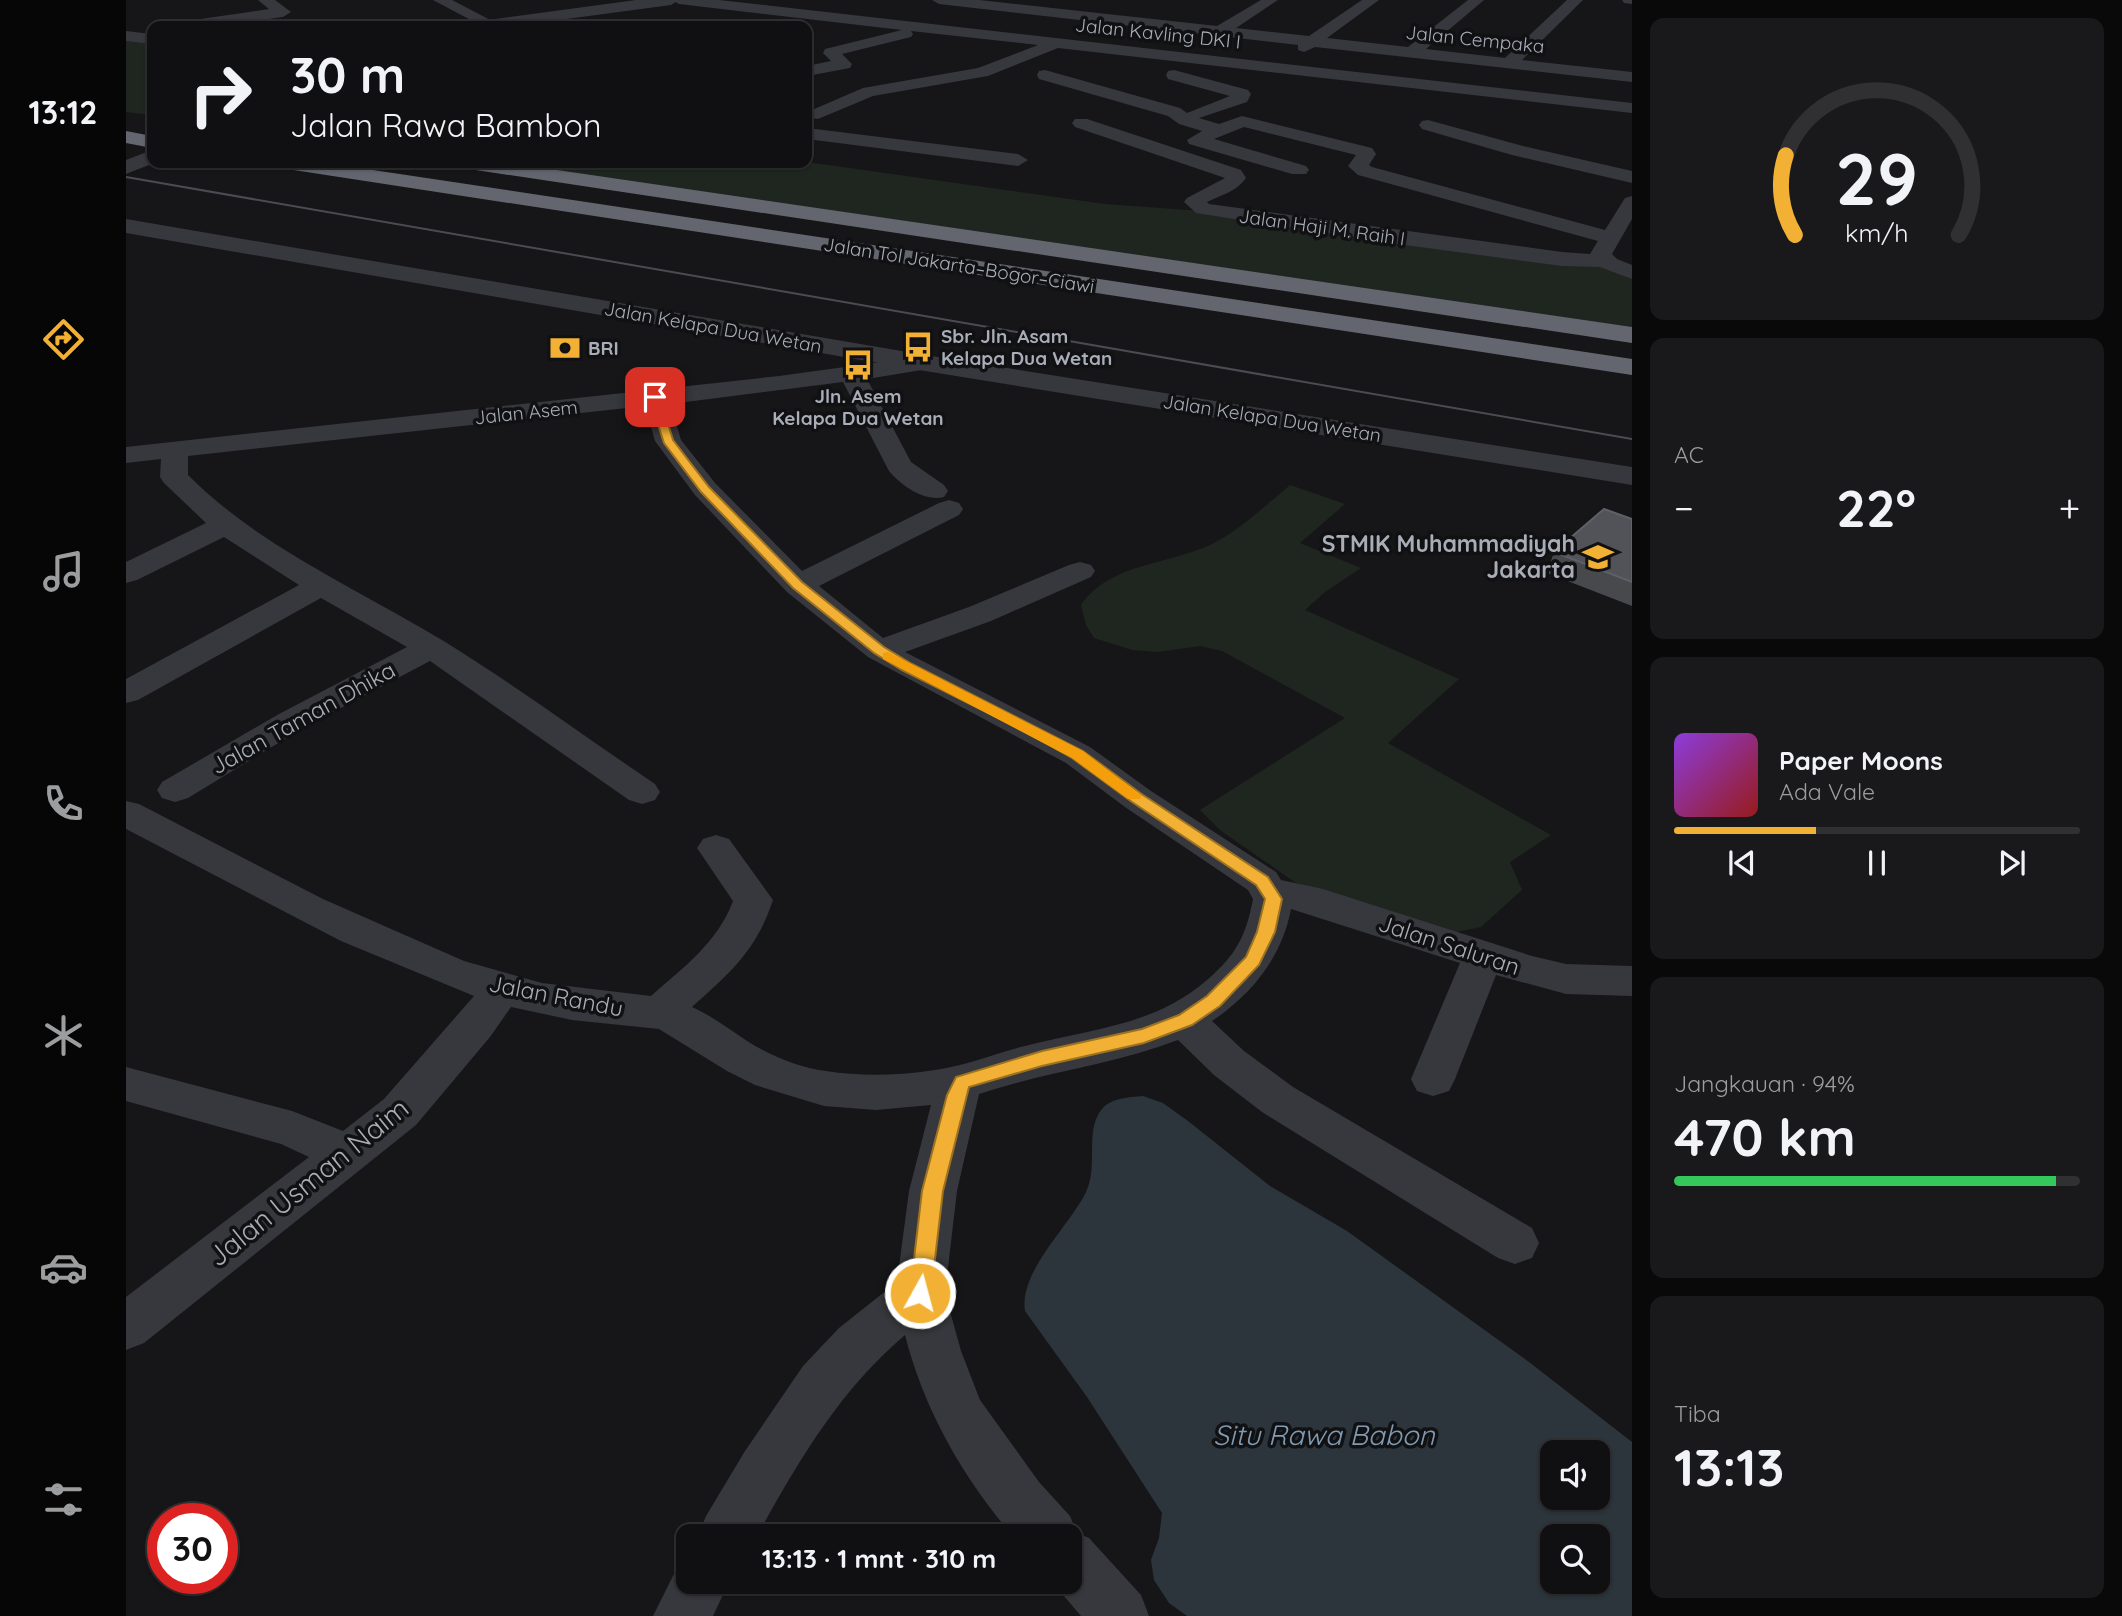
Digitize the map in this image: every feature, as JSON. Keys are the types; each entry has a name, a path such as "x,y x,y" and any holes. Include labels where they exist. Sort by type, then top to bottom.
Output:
{"highway":[{"path":"126,137 147,141"},
{"name":"Jalan Tol Jakarta–Bogor–Ciawi","path":"320,168 1632,367"},
{"name":"Jalan Tol Jakarta–Bogor–Ciawi","path":"503,168 1632,335"}],"street":[{"path":"221,21 283,12 265,0"},
{"path":"440,0 478,21"},
{"path":"515,21 671,0"},
{"name":"Jalan Kavling DKI I","path":"678,0 1632,108"},
{"name":"Jalan Cempaka","path":"939,0 1624,76"},
{"path":"1219,32 1271,0"},
{"path":"1269,67 1314,42 1372,0"},
{"path":"1410,54 1477,0"},
{"path":"1509,63 1576,0"},
{"path":"812,70 844,64 832,52 923,28 967,2"},
{"path":"1221,11 1247,15"},
{"path":"126,36 147,39"},
{"path":"812,115 869,92 982,72 1057,43"},
{"path":"1152,54 1137,66 1242,93 1241,98 1184,118"},
{"path":"1624,76 1626,57"},
{"path":"1045,75 1174,112 1220,130"},
{"path":"1299,170 1196,140 1242,121 1366,153 1358,166 1364,171 1610,238"},
{"name":"Jalan Haji M. Raih I","path":"1081,123 1234,174 1236,178 1230,184 1194,202 1203,209 1405,239 1571,260 1605,261"},
{"path":"1428,125 1519,151 1632,177"},
{"path":"1140,142 1169,132"},
{"path":"812,134 1018,160"},
{"path":"126,168 147,158"},
{"path":"1629,213 1601,254 1605,261 1632,272"},
{"name":"Jalan Kelapa Dua Wetan","path":"126,226 925,363 1632,476"},
{"name":"Jalan Asem","path":"126,455 779,384 925,363"},
{"path":"798,585 942,500 899,465 851,373"},
{"path":"655,397 668,441 705,489 798,585 879,650 1078,755 1138,799 1262,881 1270,891"},
{"name":"Jalan Taman Dhika","path":"176,451 174,477 190,496 225,525 321,585 431,647 642,792"},
{"path":"126,574 225,525"},
{"path":"879,650 980,614 1080,571"},
{"path":"126,693 321,585"},
{"name":"Jalan Taman Dhika","path":"176,790 291,721 431,647"},
{"name":"Jalan Randu","path":"126,813 398,953 501,989 586,1005 659,1013 682,1020 739,1057 777,1077 818,1089 901,1093 962,1082 1042,1059 1144,1036 1185,1020 1213,1001 1253,961 1270,915 1273,899 1270,891"},
{"path":"659,1013 713,965 744,929 753,900 716,848"},
{"name":"Jalan Saluran","path":"1270,891 1309,899 1483,956 1566,979 1632,981"},
{"path":"1433,1079 1483,956"},
{"name":"Jalan Usman Naim","path":"126,1327 400,1112 475,1026 501,989"},
{"path":"1185,1020 1211,1050 1297,1115 1386,1163 1515,1243"},
{"path":"962,1082 956,1095 933,1191 920,1293 935,1351 960,1415 1019,1501 1040,1524"},
{"path":"126,1084 292,1129 348,1154"},
{"path":"733,1524 756,1481 838,1365 875,1328 920,1293"},
{"path":"1082,1573 1120,1616"},
{"path":"682,1616 694,1594"}],"shaded area":[{"path":"126,35 147,37 147,114 126,112"},
{"path":"812,163 1105,204 1215,212 1562,259 1632,272 1632,335 501,168 812,168"},
{"path":"1290,485 1345,504 1300,543 1361,568 1325,592 1305,610 1459,679 1388,743 1551,835 1510,862 1522,890 1481,927 1447,934 1337,901 1296,883 1221,831 1200,810 1345,718 1222,651 1200,646 1158,652 1132,650 1094,638 1086,625 1081,605 1093,591 1124,573 1212,544 1243,524"}],"water":[{"name":"Situ Rawa Babon","path":"1143,1096 1163,1103 1270,1186 1347,1231 1529,1362 1632,1442 1632,1616 1187,1616 1169,1603 1154,1580 1151,1560 1159,1538 1162,1513 1087,1397 1025,1311 1025,1296 1037,1265 1078,1206 1090,1182 1092,1138 1097,1118 1106,1105 1121,1099"}],"building":[{"path":"1604,509 1632,519 1632,582 1554,552"}],"tram line":[{"path":"126,177 1632,439"}],"slow traffic":[{"path":"888,656 1078,755 1134,796"}],"place":[{"name":"Sbr. Jln. Asam Kelapa Dua Wetan","path":"918,347"},
{"name":"BRI","path":"565,348"},
{"name":"Jln. Asem Kelapa Dua Wetan","path":"858,365"},
{"name":"STMIK Muhammadiyah Jakarta","path":"1598,557"}],"route":[{"path":"655,397 668,441 705,489 798,585 879,650 907,667 1078,755 1138,799 1262,881 1273,899 1266,932 1253,961 1213,1001 1185,1020 1144,1036 1042,1059 962,1082 956,1095 933,1191 920,1293"}]}
